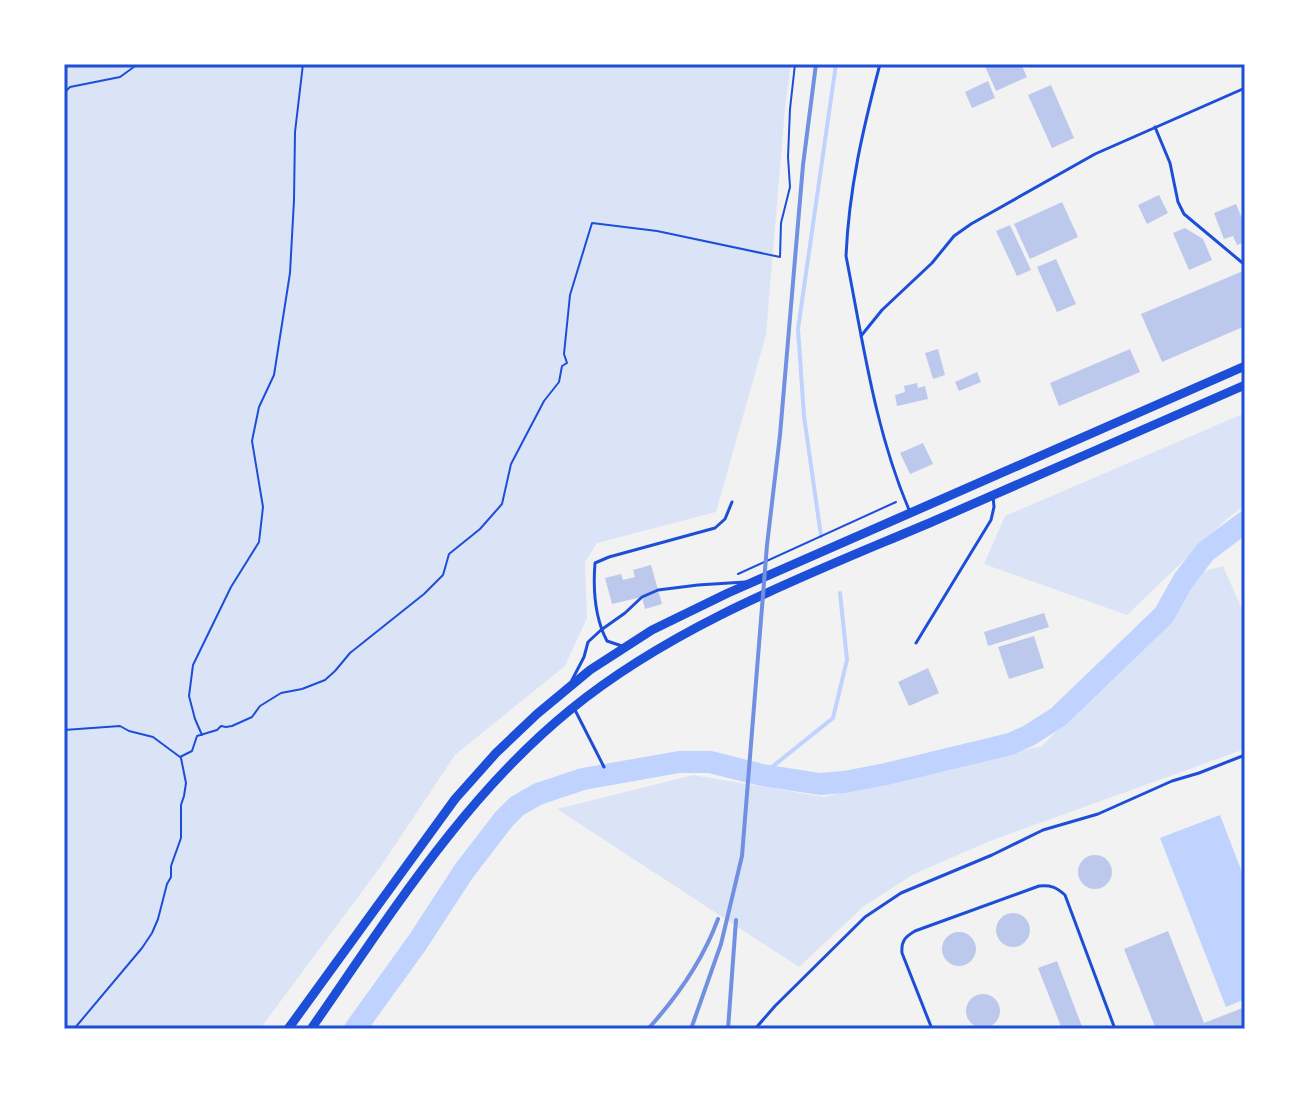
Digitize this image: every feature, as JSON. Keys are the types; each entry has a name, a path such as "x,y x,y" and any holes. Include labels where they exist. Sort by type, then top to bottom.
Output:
{"street":[{"path":"288,1029 455,799 496,753 590,670 652,630 753,582 1245,366"},
{"path":"311,1029 426,865 490,786 574,707 611,678 672,642 818,570 1245,385"}],"lane":[{"path":"880,64 856,162 846,256 883,434 895,477 910,512"},
{"path":"861,336 882,310 962,230 1095,154 1245,88"},
{"path":"1155,127 1170,163 1178,202 1184,214 1245,265"},
{"path":"916,643 991,520 993,495"},
{"path":"626,647 607,641 601,630 594,579 595,563 715,528 725,519 732,502"},
{"path":"567,689 584,657 588,642 642,597 658,590 753,582"},
{"path":"574,707 604,767"},
{"path":"755,1029 865,917 901,893 1043,830 1098,814 1172,781 1245,755"},
{"path":"932,1029 902,953 906,936 1039,886 1050,885 1065,895 1115,1029"}],"path":[{"path":"64,93 70,87 120,77 138,64"},
{"path":"202,735 189,696 193,665 231,587 259,542 263,507 252,441 259,407 274,375 290,273 295,132 303,64"},
{"path":"180,757 192,751 197,736 252,717 260,706 281,693 325,680 350,653 431,587 443,575 449,554 480,529 502,504 511,464 544,401 559,382 562,366 567,363 564,354 565,324 570,295 592,223 657,231 780,257 781,223 790,187 788,157 795,64"},
{"path":"722,583 904,498"},
{"path":"64,730 120,726 153,737 180,757 186,783 181,805 181,838 152,933 74,1029"}],"shaded area":[{"path":"64,64 791,64 766,335 716,512 597,543 585,562 587,618 565,666 455,755 381,866 260,1029 64,1029"},
{"path":"1245,413 1245,505 1127,615 984,564 1005,516"},
{"path":"1223,566 1245,616 1245,749 990,841 914,874 864,906 799,967 557,809 693,775 824,797 1042,746 1175,610 1198,573"}],"water":[{"path":"1220,815 1245,880 1245,999 1226,1007 1160,838"}],"building":[{"path":"984,64 1021,64 1027,77 996,91"},
{"path":"988,81 995,98 972,108 965,92"},
{"path":"1051,85 1074,138 1052,148 1028,95"},
{"path":"1159,195 1168,213 1147,224 1138,205"},
{"path":"1062,202 1078,237 1030,259 1014,224"},
{"path":"1236,204 1245,226 1245,242 1237,245 1233,236 1224,239 1214,213"},
{"path":"1010,225 1031,270 1017,276 996,231"},
{"path":"1185,228 1203,239 1212,260 1189,270 1173,233"},
{"path":"1056,259 1076,304 1057,312 1037,267"},
{"path":"1243,271 1245,326 1162,362 1141,314"},
{"path":"938,349 945,375 933,379 925,353"},
{"path":"1130,349 1140,372 1059,406 1050,383"},
{"path":"977,372 981,382 959,391 955,382"},
{"path":"917,383 918,388 925,386 928,399 897,406 895,395 905,392 904,386"},
{"path":"923,443 933,464 910,474 900,453"},
{"path":"651,565 662,604 645,609 642,597 612,604 605,578 621,574 623,580 635,577 633,570"},
{"path":"1044,613 1049,627 988,646 984,632"},
{"path":"1034,636 1044,668 1009,679 998,647"},
{"path":"928,668 939,693 909,706 898,682"},
{"path":"1095,855 1107,860 1112,872 1107,884 1095,889 1083,884 1078,872 1083,860"},
{"path":"1013,913 1025,918 1030,930 1025,942 1013,947 1001,942 996,930 1001,918"},
{"path":"1168,931 1204,1023 1245,1007 1245,1029 1156,1029 1124,949"},
{"path":"959,932 971,937 976,949 971,961 959,966 947,961 942,949 947,937"},
{"path":"1057,961 1083,1029 1062,1029 1038,968"},
{"path":"983,994 995,999 1000,1011 995,1023 983,1028 971,1023 966,1011 971,999"}],"waterway":[{"path":"821,536 804,416 798,329 836,64"},
{"path":"355,1029 464,871 504,819 517,806 538,794 583,779 679,762 710,762 762,775 820,784 844,782 1010,744 1058,717 1164,615 1183,581 1205,552 1245,522"},
{"path":"762,775 833,718 847,660 840,593"}],"railway":[{"path":"691,1029 721,944 742,856 767,545 780,435 803,165 816,64"},
{"path":"648,1029 688,977 718,919"},
{"path":"728,1029 736,920"}]}
